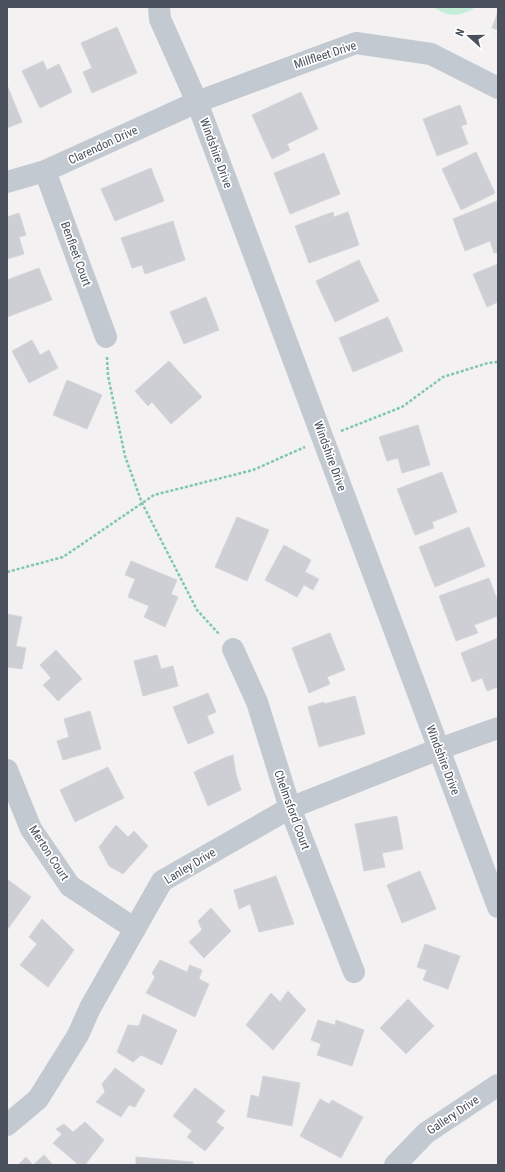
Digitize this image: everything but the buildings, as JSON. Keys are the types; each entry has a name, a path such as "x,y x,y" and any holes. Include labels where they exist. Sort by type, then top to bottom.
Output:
{"street":[{"name":"Windshire Drive","path":"159,7 160,19 197,102 498,907"},
{"name":"Millfleet Drive","path":"197,102 356,43 431,54 498,88"},
{"name":"Clarendon Drive","path":"7,182 45,171 197,102"},
{"name":"Benfleet Court","path":"45,171 106,337"},
{"name":"Chelmsford Court","path":"232,649 257,702 290,808 354,972"},
{"path":"439,749 498,728"},
{"name":"Lanley Drive","path":"7,1125 38,1099 78,1035 90,1008 162,882 290,808 439,749"},
{"name":"Merton Court","path":"7,770 32,829 70,886 135,929"},
{"name":"Gallery Drive","path":"395,1165 426,1132 498,1085"}],"path":[{"path":"106,337 108,376 125,456 142,503 198,610 232,649"},
{"path":"7,572 63,557 154,495 253,470 323,438 402,407 443,377 488,363 498,362"}],"green space":[{"path":"433,7 473,7 473,9 458,15 453,15 444,13"}]}
